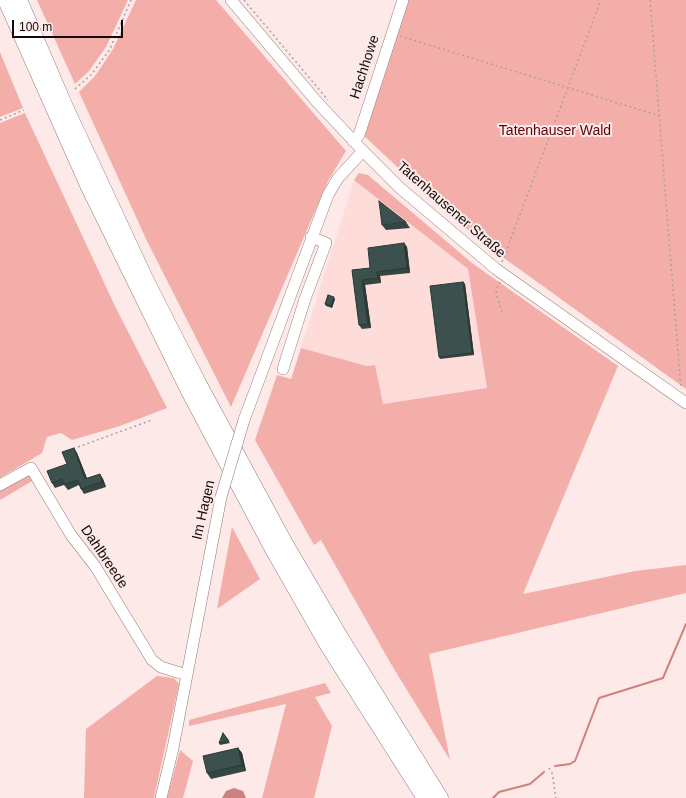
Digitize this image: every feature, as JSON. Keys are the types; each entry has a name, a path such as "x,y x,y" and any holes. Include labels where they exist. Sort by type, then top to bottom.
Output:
{"highway":[{"path":"6,0 85,181 188,389 273,549 329,647 425,798"},
{"path":"19,0 100,183 146,281 198,383 321,605 440,798"}],"street":[{"name":"Tatenhausener Straße","path":"231,0 353,141 400,188 504,275 686,403"},
{"name":"Hachhowe","path":"353,141 359,135 403,0"},
{"name":"Im Hagen","path":"161,798 173,748 221,497 244,420 311,237 328,195 338,178 363,151"},
{"path":"283,369 305,299 326,243 311,237"},
{"name":"Dahlbreede","path":"0,485 31,468 71,535 95,566 152,660 161,667 187,675"}],"path":[{"path":"75,90 92,74 110,49 131,0"},
{"path":"244,0 329,100"},
{"path":"504,259 601,0"},
{"path":"650,0 681,388 686,394"},
{"path":"392,33 569,86 660,116"},
{"path":"0,120 24,110"},
{"path":"503,315 496,297 496,290 504,275"},
{"path":"78,447 152,420"},
{"path":"549,768 552,774 556,798"}],"shaded area":[{"path":"354,180 468,269 487,388 382,404 375,365 367,366 301,348"},
{"path":"234,788 243,791 246,798 222,798 226,791"}],"green space":[{"path":"37,0 128,0 106,47 89,71 75,84"},
{"path":"136,0 216,0 346,151 328,181 231,407 147,241 79,92 95,76 113,49"},
{"name":"Tatenhauser Wald","path":"408,0 686,0 686,389 483,243 362,134"},
{"path":"0,52 23,108 0,117"},
{"path":"25,113 115,306 167,408 120,426 72,440 61,433 47,437 42,453 0,478 0,123"},
{"path":"359,173 368,175 472,263 618,366 523,594 635,571 686,565 686,593 429,654 450,760 391,664 321,540 314,545 255,440 277,375 291,379 301,348 367,366 375,365 383,404 487,388 468,269 354,180"},
{"path":"30,474 34,480 0,500 0,490"},
{"path":"232,527 260,579 217,609"},
{"path":"157,676 174,678 179,684 154,798 84,798 86,729"},
{"path":"325,683 331,693 315,697 332,726 314,798 262,798 286,704 189,726 189,720"},
{"path":"180,750 193,761 183,798 167,798"}],"building":[{"path":"379,201 406,222 382,225"},
{"path":"404,243 407,268 377,272 378,278 362,280 368,324 359,325 352,270 370,268 368,248"},
{"path":"463,282 472,353 439,357 430,286"},
{"path":"328,295 334,297 331,306 325,304"},
{"path":"74,448 85,479 100,474 102,482 81,489 78,480 64,484 62,479 52,483 47,471 67,464 62,452"},
{"path":"223,733 229,741 219,743"},
{"path":"238,748 242,765 207,773 203,756"}],"waterway":[{"path":"555,766 570,764 575,761 599,698 663,678 686,624"},
{"path":"493,798 499,792 530,784 544,772"}]}
